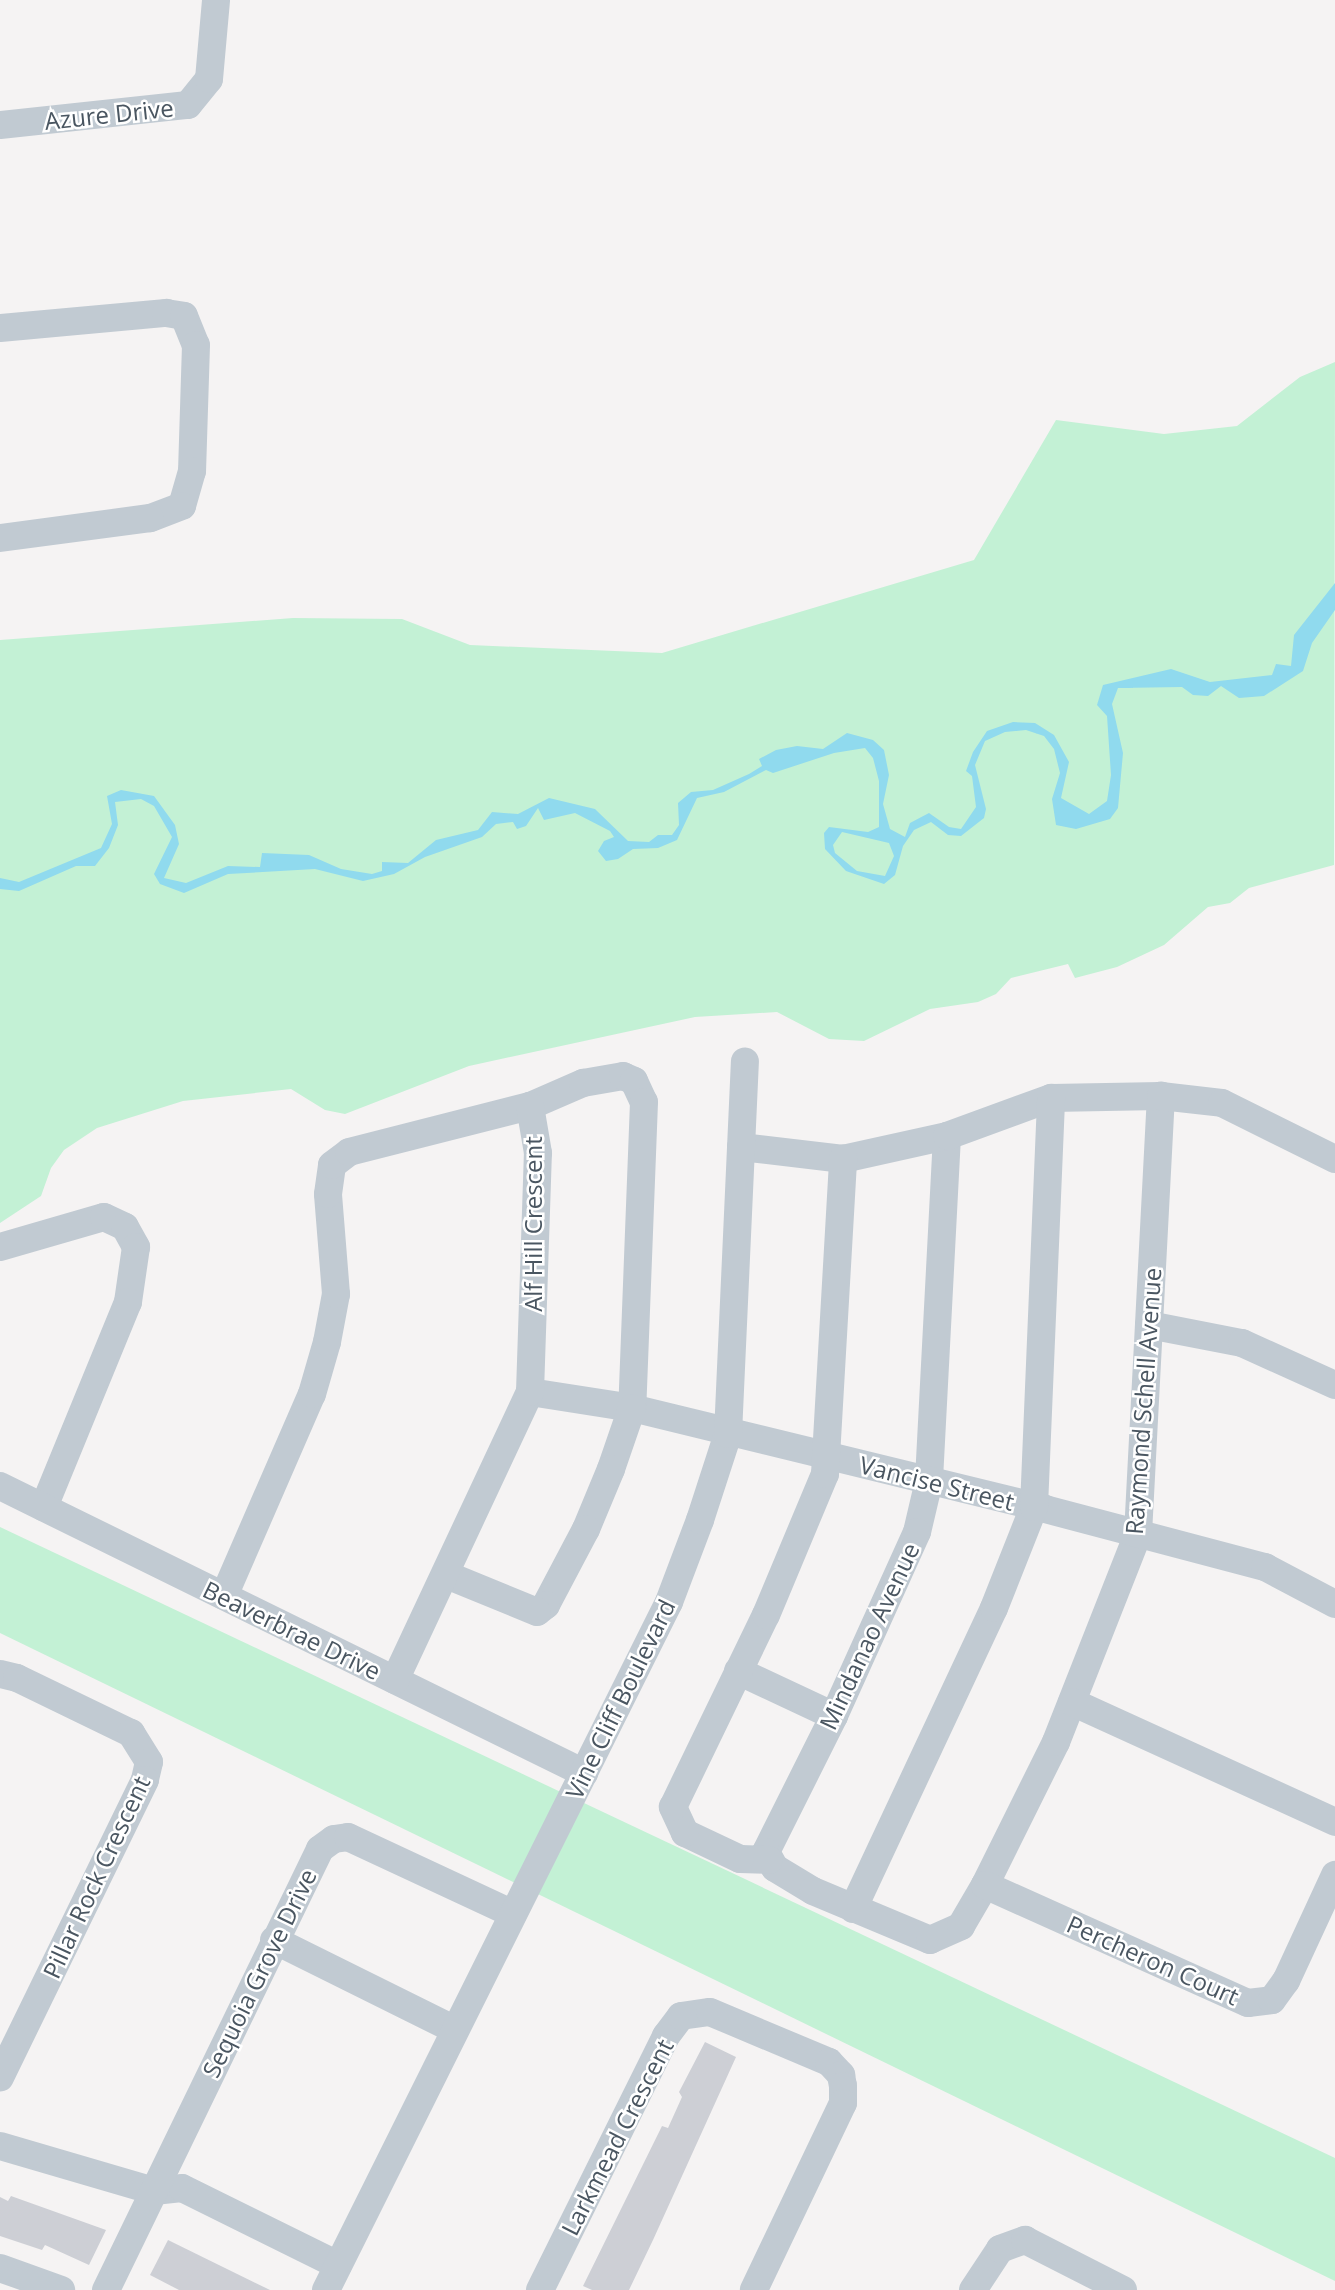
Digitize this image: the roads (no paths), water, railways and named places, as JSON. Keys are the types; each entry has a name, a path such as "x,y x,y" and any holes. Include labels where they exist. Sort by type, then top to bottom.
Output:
{"street":[{"name":"Azure Drive","path":"0,125 188,105 208,79 216,0"},
{"path":"0,328 166,313 184,316 196,345 192,471 182,506 150,518 0,538"},
{"name":"Vine Cliff Boulevard","path":"332,2278 669,1602 728,1434 745,1061"},
{"path":"447,1575 525,1611 537,1612 546,1605 586,1529 632,1408 644,1102 641,1090 623,1076 583,1083 530,1106"},
{"path":"741,1147 843,1159 947,1136 1051,1098 1161,1096 1222,1103 1335,1159"},
{"name":"Raymond Schell Avenue","path":"985,1885 1072,1702 1138,1534 1161,1096"},
{"path":"853,1909 994,1608 1034,1507 1051,1098"},
{"name":"Alf Hill Crescent","path":"224,1596 312,1394 327,1342 336,1294 328,1194 332,1165 349,1152 530,1106 538,1153 530,1392 447,1575 395,1680"},
{"name":"Mindanao Avenue","path":"769,1860 768,1844 834,1716 917,1532 929,1481 947,1136"},
{"path":"843,1159 828,1455 820,1493 738,1671 674,1800 674,1816 685,1833 723,1853 769,1860 813,1891 917,1937 941,1938 961,1926 985,1885"},
{"path":"0,1247 104,1217 125,1227 136,1247 128,1302 44,1507"},
{"path":"1149,1325 1242,1343 1335,1385"},
{"name":"Vancise Street","path":"530,1392 632,1408 728,1434 828,1455 1265,1567 1335,1604"},
{"name":"Beaverbrae Drive","path":"0,1486 584,1773"},
{"path":"738,1671 834,1716"},
{"name":"Pillar Rock Crescent","path":"0,1674 18,1678 131,1733 149,1762 145,1780 0,2077"},
{"path":"1072,1702 1335,1822"},
{"name":"Sequoia Grove Drive","path":"106,2290 320,1849 341,1838 513,1914"},
{"name":"Percheron Court","path":"985,1885 1248,2003 1272,2000 1286,1981 1335,1875"},
{"path":"274,1940 455,2029"},
{"name":"Larkmead Crescent","path":"540,2290 666,2036 681,2016 710,2012 828,2062 841,2075 844,2086 843,2104 754,2290"},
{"path":"0,2146 154,2191 182,2188 332,2278"},
{"path":"973,2290 988,2261 1000,2249 1025,2240 1123,2290"},
{"path":"0,2268 61,2290"}],"water":[{"path":"1335,583 1335,610 1312,643 1303,671 1264,696 1239,698 1221,686 1208,696 1193,695 1182,687 1118,688 1112,704 1123,753 1118,808 1110,819 1076,829 1056,825 1052,799 1060,773 1054,749 1044,736 1026,730 1005,732 985,741 975,765 986,809 984,818 961,836 948,835 931,822 914,830 903,846 895,875 884,884 846,871 825,849 824,833 829,827 868,832 879,827 879,781 873,758 865,748 834,753 773,773 766,770 724,792 697,798 677,840 658,848 633,849 618,859 606,861 598,851 604,841 614,837 610,831 575,813 544,820 538,808 526,826 517,829 513,822 496,824 482,837 425,857 394,874 363,881 315,869 228,874 184,893 160,884 154,874 172,837 154,806 141,799 115,802 118,825 109,848 95,866 76,866 19,891 0,889 0,878 19,882 101,848 112,824 107,796 121,790 154,796 175,825 179,844 164,878 186,883 228,866 260,867 262,853 309,855 341,869 372,874 382,871 382,862 408,863 436,840 478,830 492,812 518,814 549,798 595,809 628,841 649,842 658,835 672,835 679,825 678,803 691,792 713,790 749,774 762,766 759,759 776,750 797,746 823,749 847,733 873,740 884,750 889,775 883,804 890,829 905,837 910,823 929,813 949,827 961,829 976,807 972,776 966,771 973,752 987,731 1013,722 1035,723 1054,735 1069,762 1061,798 1089,814 1107,801 1111,775 1107,716 1097,705 1103,685 1171,669 1210,682 1272,675 1276,664 1291,666 1294,635","holes":["842,832 889,843 894,856 885,876 857,871 835,853 833,845"]}]}
